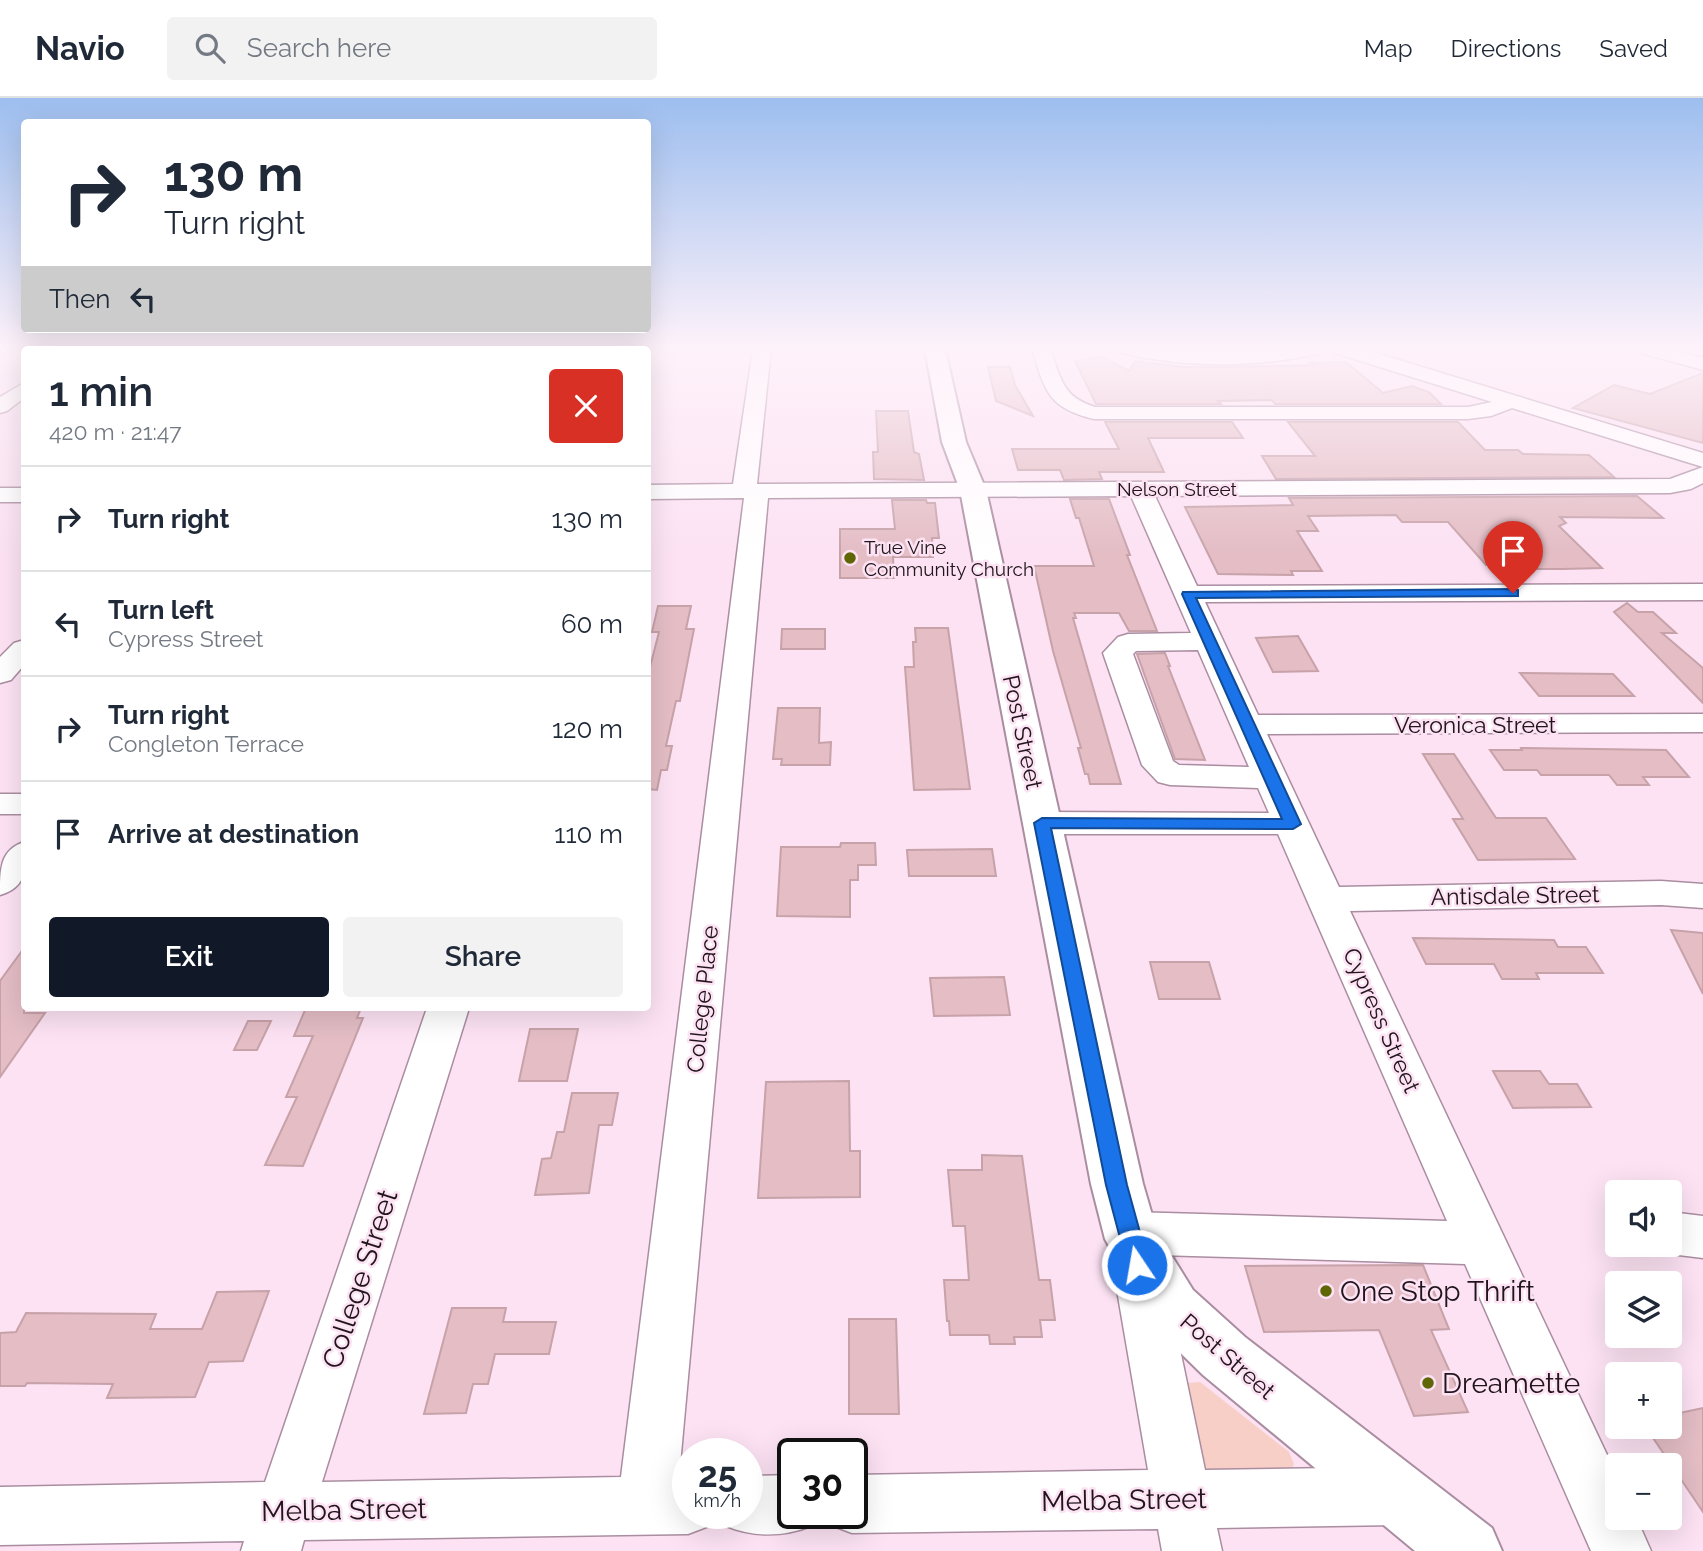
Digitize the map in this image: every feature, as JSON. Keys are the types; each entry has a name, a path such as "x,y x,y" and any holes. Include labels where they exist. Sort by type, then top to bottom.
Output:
{"main road":[{"name":"Post Street","path":"949,417 954,442 974,490 1117,1185 1131,1236 1173,1308 1224,1356 1396,1496 1469,1551"}],"street":[{"path":"751,491 757,417"},
{"path":"1554,417 1701,473"},
{"name":"Nelson Street","path":"651,492 1670,486 1701,473"},
{"name":"Cypress Street","path":"1140,489 1621,1551"},
{"name":"College Place","path":"667,1506 751,491"},
{"path":"0,495 21,495"},
{"path":"1188,594 1703,593"},
{"path":"1209,641 1128,643 1118,653 1158,765 1170,775 1272,778"},
{"path":"0,674 21,652"},
{"name":"Veronica Street","path":"1248,724 1703,723"},
{"path":"0,804 21,804"},
{"path":"1042,823 1293,824"},
{"path":"0,883 21,857"},
{"name":"Antisdale Street","path":"1327,899 1661,893 1703,896"},
{"name":"College Street","path":"277,1531 447,1011"},
{"path":"1682,1234 1703,1237"},
{"path":"1187,1525 1131,1236 1482,1243"},
{"name":"Melba Street","path":"868,1505 1187,1525 1396,1496"},
{"name":"Melba Street","path":"0,1516 277,1531 667,1506"}],"shaded area":[{"path":"1200,1382 1289,1452 1294,1464 1287,1479 1210,1473 1192,1447 1183,1388 1188,1383"}],"building":[{"path":"876,417 909,417 914,452 919,454 924,480 874,479 873,452 878,452"},
{"path":"1606,417 1703,417 1703,443"},
{"path":"1105,422 1232,422 1243,438 1148,438 1164,472 1099,472 1102,479 1064,480 1060,470 1018,470 1012,449 1119,449"},
{"path":"1288,422 1458,422 1485,450 1518,450 1523,454 1589,455 1614,477 1276,479 1262,456 1315,456"},
{"path":"1637,496 1663,518 1560,517 1566,523 1559,526 1602,568 1563,569 1486,565 1448,522 1402,522 1396,515 1308,516 1318,531 1297,531 1322,571 1291,571 1293,575 1218,574 1185,507 1293,505 1289,498"},
{"path":"1070,499 1109,499 1130,555 1127,555 1157,631 1129,631 1119,613 1074,613 1076,618 1073,618 1121,784 1090,784 1088,774 1085,774 1078,748 1081,748 1053,651 1034,566 1094,566"},
{"path":"892,500 926,500 927,503 935,503 939,538 932,538 933,557 893,557 894,578 840,578 840,529 895,529"},
{"path":"1627,603 1638,612 1653,612 1676,633 1662,633 1703,668 1703,703 1614,612"},
{"path":"658,606 691,606 686,629 694,629 680,701 676,701 666,746 672,746 667,770 661,770 657,790 651,789 651,663 659,632 652,632"},
{"path":"915,628 948,628 970,789 914,790 905,667 914,667"},
{"path":"782,629 825,629 825,649 781,649"},
{"path":"1298,636 1318,671 1273,672 1256,638"},
{"path":"1165,653 1205,760 1175,759 1137,654"},
{"path":"1520,673 1613,674 1634,696 1539,696"},
{"path":"778,708 820,708 819,743 831,742 830,765 781,765 782,759 773,759"},
{"path":"1521,748 1666,750 1689,777 1643,777 1649,785 1617,785 1609,775 1541,775 1537,770 1504,770 1490,750 1522,750"},
{"path":"1423,754 1454,754 1496,818 1546,818 1575,859 1478,860 1453,819 1463,819"},
{"path":"841,843 875,843 876,865 858,865 858,880 850,880 850,917 777,916 781,847 840,847"},
{"path":"992,849 996,876 909,876 907,850"},
{"path":"1671,930 1703,933 1703,994"},
{"path":"1413,938 1554,940 1558,947 1586,947 1603,973 1536,973 1539,979 1502,979 1494,964 1426,964"},
{"path":"21,952 21,1011 45,1013 0,1077 0,981"},
{"path":"1150,962 1209,962 1220,999 1159,999"},
{"path":"1004,977 1010,1015 934,1016 930,978"},
{"path":"305,1011 360,1011 357,1018 363,1018 303,1166 265,1165 297,1097 286,1097 313,1036 294,1036"},
{"path":"248,1021 271,1021 257,1050 234,1050"},
{"path":"530,1029 578,1029 567,1081 519,1081"},
{"path":"1493,1071 1540,1071 1549,1084 1577,1084 1591,1107 1513,1108"},
{"path":"849,1081 850,1151 860,1151 860,1197 758,1198 766,1082"},
{"path":"572,1093 618,1093 612,1125 599,1125 589,1193 535,1195 542,1159 551,1158 557,1132 564,1132"},
{"path":"982,1155 1022,1156 1039,1280 1050,1280 1055,1320 1040,1320 1042,1337 1014,1337 1015,1344 990,1344 989,1335 950,1335 947,1321 944,1280 969,1280 965,1226 953,1226 948,1170 982,1170"},
{"path":"1423,1265 1449,1329 1431,1330 1468,1412 1414,1416 1379,1330 1264,1332 1245,1266"},
{"path":"269,1291 243,1361 209,1362 195,1397 107,1398 113,1384 27,1383 25,1386 0,1386 0,1333 16,1332 26,1313 156,1314 150,1329 202,1329 217,1292"},
{"path":"452,1308 506,1308 503,1322 556,1322 549,1354 495,1354 488,1384 473,1384 466,1413 424,1414"},
{"path":"849,1319 896,1319 899,1414 849,1414"},
{"path":"1703,1408 1703,1512 1682,1481 1682,1453 1663,1453 1654,1439 1682,1439 1682,1412"}],"place":[{"name":"True Vine Community Church","path":"850,558"},
{"name":"One Stop Thrift","path":"1326,1291"},
{"name":"Dreamette","path":"1428,1383"}],"route":[{"path":"1137,1265 1117,1185 1042,823 1293,824 1188,594 1513,593"}]}
